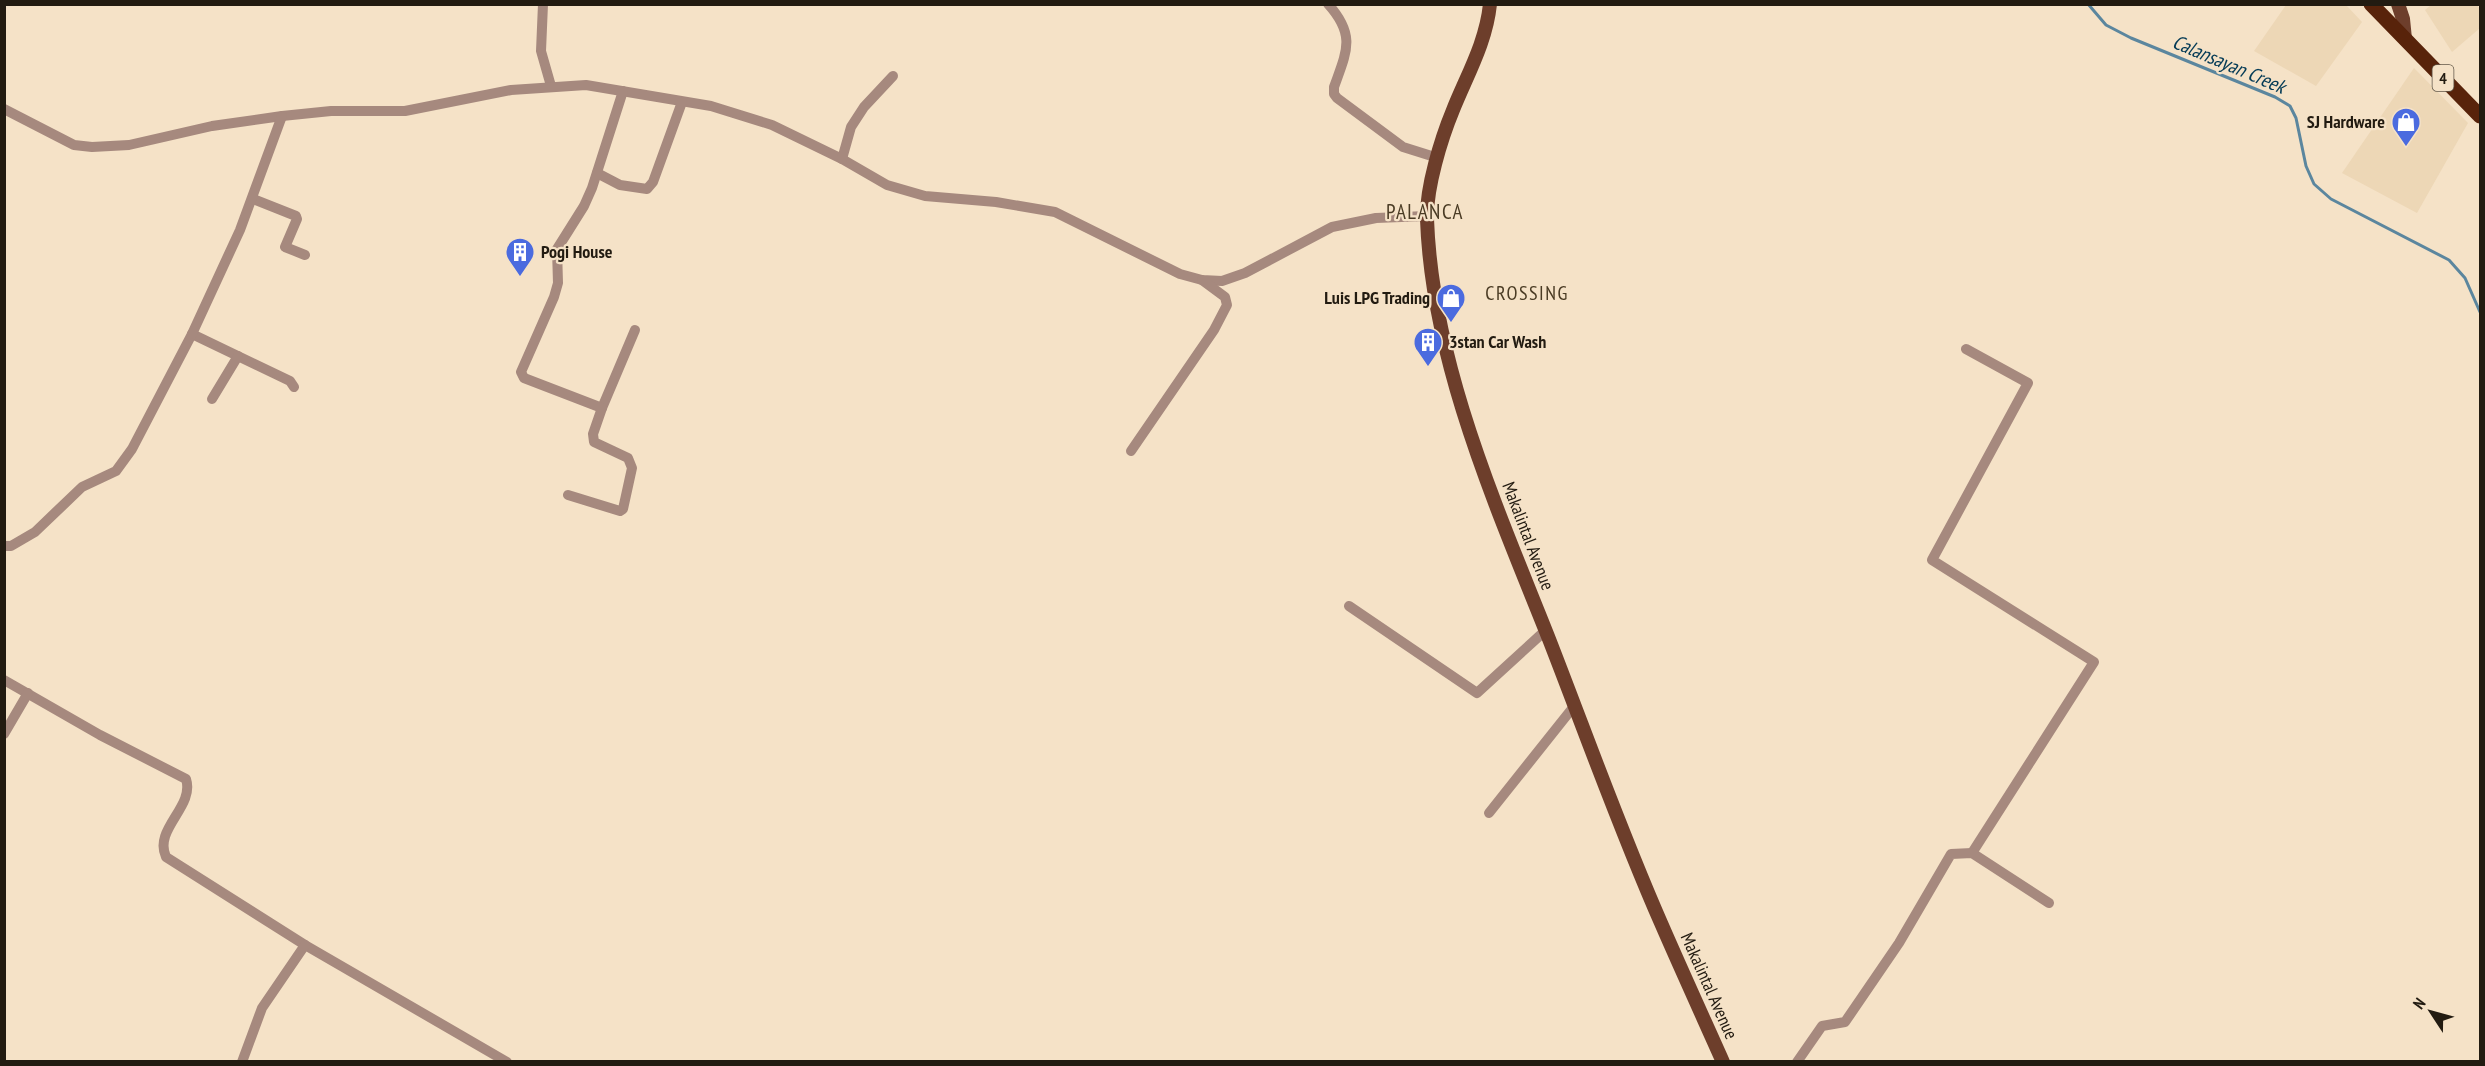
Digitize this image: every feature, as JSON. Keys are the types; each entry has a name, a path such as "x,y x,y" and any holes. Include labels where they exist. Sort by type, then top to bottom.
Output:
{"highway":[{"name":"4","path":"2370,4 2481,116"}],"main road":[{"name":"Makalintal Avenue","path":"1490,4 1489,19 1476,62 1452,111 1438,158 1427,216 1432,279 1443,336 1455,381 1493,496 1660,920 1723,1062"},
{"path":"2398,4 2403,19 2405,39"}],"street":[{"path":"543,4 541,51 550,86"},
{"path":"1328,4 1345,25 1347,46 1334,87 1336,98 1403,147 1438,158"},
{"path":"842,159 855,120 893,76"},
{"path":"4,109 74,145 92,147 129,144 212,126 282,116 331,111 405,111 511,90 586,85 711,106 772,125 887,184 925,196 996,202 1055,212 1179,274 1202,280 1222,281 1245,273 1332,227 1376,218 1427,216"},
{"path":"602,408 524,378 520,372 554,297 558,283 556,255 559,244 584,206 623,91"},
{"path":"597,173 620,185 647,189 653,182 682,102"},
{"path":"4,546 11,546 35,532 82,487 116,471 132,449 192,334 253,198 282,116"},
{"path":"253,198 294,213 297,219 285,247 305,255"},
{"path":"1131,451 1214,330 1227,305 1225,297 1202,280"},
{"path":"568,495 615,511 623,508 632,462 594,442 593,434 635,330"},
{"path":"192,334 290,381 294,387"},
{"path":"1966,349 2028,383 1932,560 2094,662 1972,853"},
{"path":"212,399 238,356"},
{"path":"1349,606 1477,693 1546,630"},
{"path":"4,680 100,735 186,779 189,788 185,800 164,837 162,849 166,857 305,945 507,1062"},
{"path":"4,734 28,693"},
{"path":"1490,813 1575,705"},
{"path":"1797,1062 1822,1026 1845,1022 1899,943 1951,854 1972,853 2049,903"},
{"path":"242,1062 262,1008 305,945"}],"shaded area":[{"path":"2286,5 2346,5 2362,22 2316,86 2254,51"},
{"path":"2431,5 2477,5 2480,9 2480,28 2452,52 2425,10"},
{"name":"SJ Hardware","path":"2414,68 2468,123 2417,213 2342,173"}],"waterway":[{"name":"Calansayan Creek","path":"2088,4 2106,25 2131,38 2275,97 2290,106 2296,118 2306,166 2314,184 2331,199 2449,260 2465,278 2480,312"}],"place":[{"name":"SJ Hardware","path":"2406,148"},
{"name":"Pogi House","path":"520,278"},
{"name":"Luis LPG Trading","path":"1451,324"},
{"name":"3stan Car Wash","path":"1428,368"}],"district":[{"name":"PALANCA","path":"1425,212"},
{"name":"CROSSING","path":"1527,293"}]}
